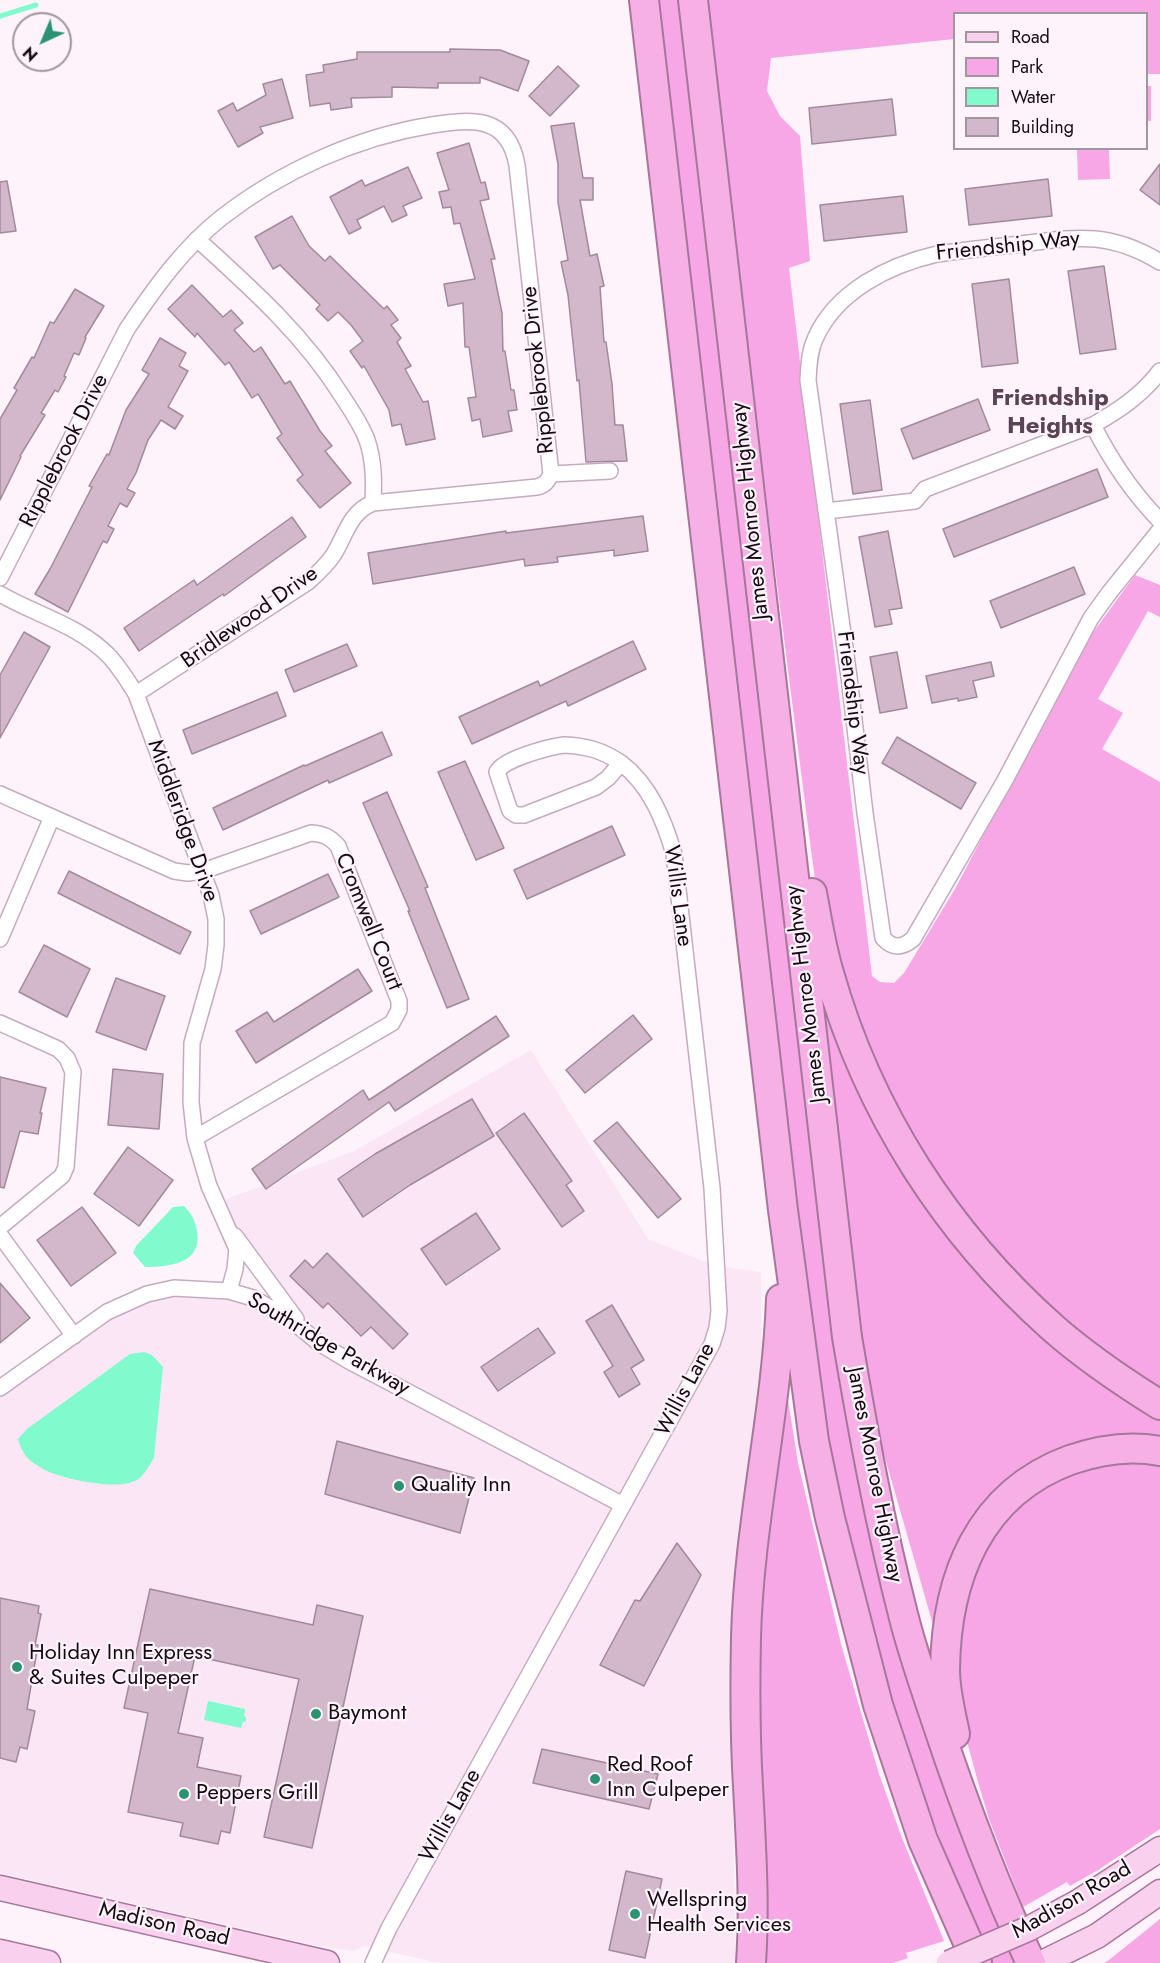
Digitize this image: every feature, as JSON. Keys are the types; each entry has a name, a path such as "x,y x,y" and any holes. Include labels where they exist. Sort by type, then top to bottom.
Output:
{"highway":[{"path":"644,0 783,1210 814,1441 830,1518 875,1694 923,1840 977,1963"},
{"name":"James Monroe Highway","path":"693,0 847,1337 862,1430 904,1620 957,1785 987,1864 1031,1963"},
{"path":"774,708 828,971 844,1022 887,1119 913,1165 943,1209 1014,1292 1081,1351 1160,1405"},
{"path":"751,1963 753,1868 747,1784 746,1637 750,1577 773,1398 780,1320 783,1210"},
{"path":"987,1864 960,1762 945,1672 948,1629 956,1583 964,1560 978,1533 993,1514 1010,1497 1045,1472 1077,1458 1102,1451 1125,1448 1160,1451"}],"main road":[{"name":"Madison Road","path":"949,1963 1030,1928 1078,1902 1160,1849"},
{"name":"Madison Road","path":"0,1888 327,1963"},
{"name":"Madison Road","path":"1042,1963 1097,1936 1160,1892"},
{"path":"0,1952 48,1963"}],"street":[{"name":"Ripplebrook Drive","path":"0,578 127,329 147,298 197,239 250,197 309,164 345,148 405,129 452,122 486,123 498,129 507,138 517,165 551,474 548,481 537,487 373,503"},
{"name":"Friendship Way","path":"1160,262 1144,252 1120,243 1096,238 1071,237 937,254 888,270 863,285 840,303 825,319 814,340 809,360 808,380 883,938 888,944 897,947 906,946 913,939 1004,782 1091,618 1160,530"},
{"path":"197,239 267,302 330,376 356,417 366,439 373,464 373,503"},
{"path":"826,511 915,501 925,489 1093,425 1116,412 1137,396 1160,371"},
{"path":"1093,425 1121,476 1160,521"},
{"path":"551,474 610,471"},
{"name":"Bridlewood Drive","path":"136,694 308,582 334,554 341,537 355,515 363,507 373,503"},
{"name":"Middleridge Drive","path":"0,594 70,627 91,640 109,656 124,675 136,694 211,895 216,945 213,969 192,1043 191,1102 195,1138 209,1186 237,1249 229,1291"},
{"name":"Willis Lane","path":"373,1963 394,1918 712,1344 717,1328 712,1188 674,854 667,830 656,806 642,785 621,763 594,748 552,746 516,759 499,767 496,772 510,811 516,815 524,815 596,787 608,778 621,763"},
{"path":"0,794 174,871 203,872"},
{"path":"0,939 52,817"},
{"name":"Cromwell Court","path":"195,1138 392,1023 399,1010 399,1001 338,846 331,838 311,833 203,872"},
{"path":"0,1023 58,1048 67,1058 73,1072 66,1167 62,1176 0,1227"},
{"path":"222,1217 304,1331"},
{"path":"0,1235 74,1336"},
{"name":"Southridge Parkway","path":"0,1388 107,1312 147,1294 174,1288 229,1291 253,1298 272,1307 320,1343 349,1361 623,1505"}],"shaded area":[{"path":"531,1050 648,1239 716,1266 761,1272 762,1379 736,1571 731,1714 736,1963 439,1963 364,1946 354,1951 318,1946 0,1873 0,1387 74,1336 163,1291 229,1291 289,1318 216,1203 354,1151"}],"green space":[{"path":"657,0 683,0 854,1447 1017,1963 989,1963 915,1772 869,1627 847,1540 833,1466 803,1281"},
{"path":"705,0 1160,0 1160,74 1148,74 1148,12 953,12 953,39 771,58 767,91 780,116 800,136 810,261 789,268 872,976 880,982 894,983 904,973 955,889 1084,645 1135,575 1160,585 1160,617 1148,611 1098,699 1123,713 1102,749 1160,782 1160,1396 1127,1375 1008,1274 897,1123 823,937 744,343"},
{"path":"1148,86 1151,86 1151,121 1148,121"},
{"path":"1077,150 1109,150 1110,179 1078,180"},
{"path":"822,992 890,1142 1118,1391 1160,1420 1160,1439 1010,1483 942,1656 871,1403 850,1257"},
{"path":"783,1368 798,1463 841,1644 879,1774 944,1941 906,1953 908,1958 893,1963 761,1963 752,1695"},
{"path":"1101,1461 1160,1461 1160,1829 1070,1886 1067,1882 1023,1907 989,1819 966,1738 956,1650 975,1557 1034,1488"},
{"path":"1160,1919 1160,1963 1104,1963 1109,1960"}],"water":[{"path":"184,1206 193,1217 197,1231 198,1242 195,1250 183,1261 165,1266 145,1267 133,1253 136,1246 173,1207"},
{"path":"144,1352 152,1355 163,1367 154,1458 140,1478 120,1484 86,1482 51,1473 27,1457 18,1439 27,1429 130,1354"},
{"path":"208,1701 245,1709 246,1721 243,1722 241,1728 204,1720"}],"building":[{"path":"450,49 500,50 529,61 518,91 480,77 480,83 438,83 438,88 392,87 392,97 351,98 352,107 331,110 330,103 310,106 306,75 324,72 323,65 357,59 357,52 450,52"},
{"path":"558,66 579,86 550,116 529,96"},
{"path":"282,79 293,118 260,127 263,133 238,147 218,111 233,103 237,111 266,95 263,84"},
{"path":"892,99 896,135 812,144 809,108"},
{"path":"574,123 583,178 593,178 593,200 580,200 590,256 597,254 604,286 600,287 604,342 606,342 612,384 615,425 623,425 627,461 586,462 579,380 577,381 568,295 561,262 568,260 558,202 558,164 551,126"},
{"path":"469,143 481,183 485,182 489,199 480,201 495,259 491,259 502,313 503,351 505,351 511,390 514,390 517,410 508,411 512,431 483,437 480,419 472,421 468,398 476,397 469,347 465,347 463,303 448,306 444,284 475,279 460,223 454,224 451,207 443,208 439,192 449,190 437,153"},
{"path":"1160,164 1160,205 1140,190"},
{"path":"408,167 422,198 403,206 407,215 392,222 384,206 357,220 361,228 349,234 330,197 362,180 365,186"},
{"path":"1048,179 1052,216 969,225 965,189"},
{"path":"7,181 16,231 0,233 0,182"},
{"path":"903,196 907,232 824,241 820,205"},
{"path":"292,216 309,246 325,261 330,256 384,309 387,306 398,320 391,325 401,338 397,342 411,366 405,369 423,402 428,401 435,439 406,445 401,424 392,426 389,410 364,366 362,368 350,351 363,341 351,325 338,312 328,321 316,309 320,305 280,265 273,269 255,237"},
{"path":"1104,266 1116,349 1080,354 1068,271"},
{"path":"1009,279 1018,363 982,367 972,284"},
{"path":"192,285 223,317 231,310 243,323 234,330 254,352 261,347 285,384 290,381 320,431 332,446 325,451 351,483 320,508 297,480 303,475 277,438 282,434 258,394 252,398 229,362 225,365 197,333 195,337 168,309"},
{"path":"75,289 104,306 85,337 79,355 74,353 58,392 55,390 41,413 45,415 20,456 0,500 0,419 17,390 14,388 32,357 34,358 50,322 54,323"},
{"path":"160,338 186,353 179,366 188,371 168,407 183,416 175,429 161,420 148,440 136,473 127,489 135,493 127,507 120,503 108,526 114,529 107,543 103,541 68,612 35,594 92,487 89,486 107,454 109,455 126,410 149,374 142,370"},
{"path":"978,399 990,430 913,459 901,429"},
{"path":"870,400 882,490 853,494 840,404"},
{"path":"1097,469 1108,497 954,557 943,529"},
{"path":"643,516 648,551 614,556 614,550 557,557 558,562 525,566 524,559 373,584 368,553 506,531 506,533"},
{"path":"292,517 306,537 224,596 223,594 139,651 124,628 194,580 197,585"},
{"path":"888,531 902,608 889,610 892,624 875,627 859,537"},
{"path":"1074,567 1085,594 1001,628 990,601"},
{"path":"24,632 50,647 0,738 0,675"},
{"path":"633,641 646,669 568,706 566,701 472,744 459,717 538,681 540,686"},
{"path":"347,644 357,666 294,692 285,670"},
{"path":"897,652 907,708 880,713 870,657"},
{"path":"991,662 994,676 973,681 977,697 932,703 926,676"},
{"path":"277,692 286,716 192,754 183,730"},
{"path":"382,732 392,755 329,783 328,780 223,830 213,808 304,765"},
{"path":"897,737 976,783 961,809 882,763"},
{"path":"465,761 504,848 476,860 438,772"},
{"path":"387,792 428,887 425,888 469,999 447,1008 408,911 410,911 363,803"},
{"path":"612,826 625,855 527,899 514,870"},
{"path":"69,871 191,932 180,954 58,893"},
{"path":"328,874 339,897 261,934 250,911"},
{"path":"44,945 90,969 67,1017 19,992"},
{"path":"358,969 372,991 256,1063 236,1031 267,1012 274,1022"},
{"path":"116,978 165,996 146,1050 96,1032"},
{"path":"633,1015 652,1039 585,1093 566,1070"},
{"path":"496,1016 509,1036 395,1111 389,1102 266,1189 252,1169 363,1090 369,1100"},
{"path":"113,1069 163,1074 159,1129 108,1125"},
{"path":"0,1077 46,1088 38,1134 20,1131 4,1188 0,1187"},
{"path":"472,1099 494,1136 410,1185 363,1217 338,1179 375,1154"},
{"path":"524,1113 572,1181 566,1185 584,1211 562,1227 496,1133"},
{"path":"617,1122 681,1199 658,1218 594,1141"},
{"path":"128,1147 173,1180 139,1226 94,1194"},
{"path":"82,1207 116,1253 71,1286 37,1240"},
{"path":"476,1213 500,1249 446,1285 421,1249"},
{"path":"327,1253 408,1334 393,1349 371,1327 361,1336 328,1303 323,1308 290,1276 305,1260 313,1268"},
{"path":"0,1283 30,1318 0,1343"},
{"path":"612,1305 644,1360 631,1368 640,1384 619,1397 604,1372 613,1366 586,1321"},
{"path":"538,1328 555,1353 498,1391 481,1367"},
{"name":"Quality Inn","path":"337,1441 474,1478 460,1533 325,1494"},
{"path":"677,1543 701,1575 644,1686 600,1665 635,1600 640,1601"},
{"name":"Baymont","path":"150,1589 313,1625 317,1605 363,1616 312,1848 264,1837 299,1679 195,1656 178,1733 203,1738 197,1767 241,1776 230,1833 221,1831 218,1844 180,1836 183,1823 128,1812 148,1713 124,1708"},
{"name":"Holiday Inn Express & Suites Culpeper","path":"0,1598 39,1606 38,1613 41,1614 27,1709 35,1711 27,1749 20,1747 16,1762 0,1758"},
{"name":"Red Roof Inn Culpeper","path":"542,1749 658,1774 649,1809 533,1783"},
{"name":"Wellspring Health Services","path":"626,1871 662,1879 645,1958 609,1950"}],"waterway":[{"path":"0,16 36,5"}],"place":[{"name":"Quality Inn","path":"399,1486"},
{"name":"Holiday Inn Express & Suites Culpeper","path":"17,1667"},
{"name":"Baymont","path":"316,1714"},
{"name":"Red Roof Inn Culpeper","path":"595,1779"},
{"name":"Peppers Grill","path":"184,1794"},
{"name":"Wellspring Health Services","path":"635,1914"}],"district":[{"name":"Friendship Heights","path":"1050,413"}]}
